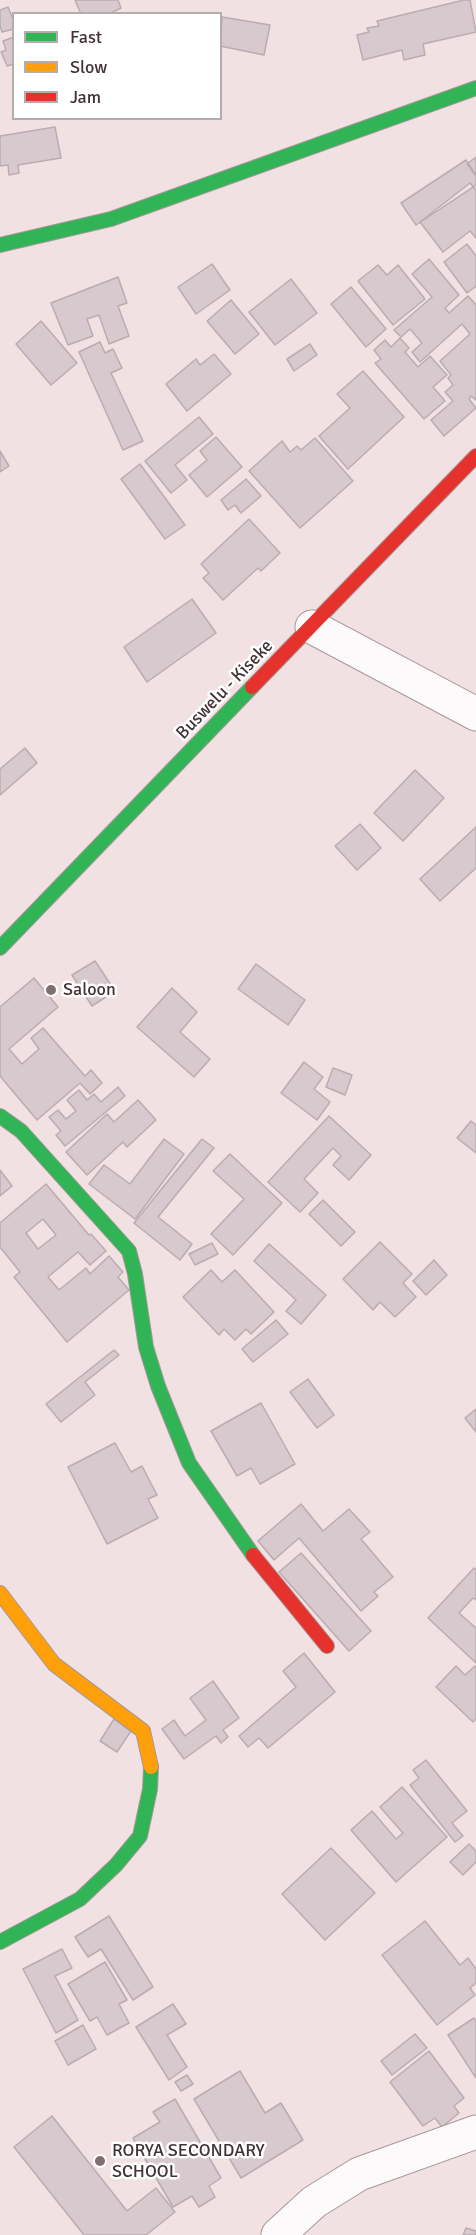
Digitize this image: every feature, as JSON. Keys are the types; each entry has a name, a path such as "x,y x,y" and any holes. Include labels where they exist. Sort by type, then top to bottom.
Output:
{"street":[{"path":"0,244 6,245 111,219 476,88"},
{"name":"Buswelu - Kiseke","path":"0,948 476,456"},
{"path":"312,627 476,714"},
{"path":"0,1116 21,1131 129,1251 135,1274 146,1347 158,1386 189,1464 247,1548 327,1646"},
{"path":"0,1593 54,1664 143,1731 151,1761 150,1789 140,1836 116,1865 80,1899 0,1942"},
{"path":"278,2235 314,2202 359,2174 476,2132"}],"building":[{"path":"75,0 118,0 121,8 113,12 80,12"},
{"path":"470,0 476,32 423,44 425,55 404,60 402,50 363,60 357,35 369,32 367,28 379,26 377,21"},
{"path":"8,7 12,17 12,30 2,32 0,10"},
{"path":"222,17 270,25 264,55 222,46"},
{"path":"12,38 12,65 7,66 1,52 6,50 3,41"},
{"path":"55,127 61,158 18,165 19,173 9,175 8,165 0,166 0,136"},
{"path":"476,157 476,176 467,164"},
{"path":"466,160 476,175 476,185 416,225 401,203"},
{"path":"470,183 476,190 476,238 470,231 443,252 420,222"},
{"path":"467,244 476,256 476,286 467,293 444,262"},
{"path":"429,259 459,295 445,308 449,313 468,296 476,305 476,400 471,396 469,399 476,408 444,436 431,420 453,401 445,392 453,385 448,378 451,375 440,361 470,334 462,324 420,362 412,352 422,343 410,329 401,337 394,330 432,297 412,274"},
{"path":"212,264 230,290 196,314 178,287"},
{"path":"378,265 387,275 398,265 425,299 393,325 358,281"},
{"path":"118,277 127,303 118,306 129,336 109,344 99,315 87,319 93,336 68,345 51,303"},
{"path":"291,279 317,313 275,345 249,312"},
{"path":"351,287 386,329 366,347 331,304"},
{"path":"231,300 259,334 235,354 207,321"},
{"path":"41,321 77,363 51,385 16,344"},
{"path":"400,338 409,348 405,352 418,367 430,356 447,375 433,387 445,401 424,419 375,363 381,359 374,350 385,340 391,347"},
{"path":"100,342 105,353 113,349 122,368 111,373 143,441 123,450 79,352"},
{"path":"310,344 317,355 294,371 287,359"},
{"path":"214,354 231,374 187,411 166,384 196,359 200,365"},
{"path":"363,371 404,417 348,469 319,436 350,408 337,394"},
{"path":"199,417 213,434 175,465 187,480 171,493 145,461"},
{"path":"216,437 242,467 207,497 189,475 207,460 200,451"},
{"path":"315,438 353,481 300,528 249,471 282,441 290,452 297,446 301,450"},
{"path":"0,451 9,466 0,472"},
{"path":"140,464 185,525 165,539 121,479"},
{"path":"246,479 261,496 241,513 235,505 228,510 221,500"},
{"path":"249,519 280,553 261,571 258,568 223,600 203,578 209,573 201,564"},
{"path":"192,599 216,633 147,682 124,647"},
{"path":"25,748 37,763 0,795 0,769"},
{"path":"415,770 444,798 403,841 374,813"},
{"path":"360,824 381,848 357,870 335,846"},
{"path":"476,827 476,868 440,901 420,879"},
{"path":"95,961 115,991 92,1006 72,975"},
{"path":"256,964 305,1000 288,1025 238,989"},
{"path":"34,978 58,1007 9,1049 22,1064 39,1049 31,1038 43,1028 85,1076 91,1070 102,1083 90,1094 80,1083 37,1120 0,1076 0,1007"},
{"path":"172,988 197,1012 180,1032 210,1059 194,1077 137,1027"},
{"path":"304,1062 323,1077 314,1089 330,1102 317,1120 281,1093"},
{"path":"333,1068 352,1075 345,1095 326,1087"},
{"path":"118,1087 125,1096 65,1146 56,1135 61,1131 49,1117 58,1110 66,1119 76,1111 67,1100 79,1090 87,1100 94,1094 101,1102"},
{"path":"138,1100 156,1120 127,1147 123,1142 87,1175 66,1152 107,1114 114,1122"},
{"path":"329,1116 371,1155 349,1180 333,1165 341,1156 333,1148 304,1179 318,1193 300,1212 268,1182"},
{"path":"471,1121 476,1125 476,1153 457,1138"},
{"path":"164,1139 184,1154 135,1219 89,1184 104,1165 130,1184"},
{"path":"202,1139 214,1148 158,1217 192,1244 180,1260 134,1223"},
{"path":"230,1154 282,1203 233,1255 211,1234 244,1199 213,1171"},
{"path":"0,1170 12,1186 0,1196"},
{"path":"46,1184 89,1235 91,1234 106,1251 90,1265 78,1252 48,1277 59,1290 86,1268 90,1274 109,1256 123,1272 118,1277 129,1290 67,1342 14,1277 20,1272 0,1247 0,1223","holes":["43,1219 56,1235 38,1249 26,1233"]},
{"path":"323,1200 355,1232 341,1246 309,1214"},
{"path":"380,1242 412,1274 403,1283 416,1297 395,1317 380,1302 373,1310 343,1279"},
{"path":"212,1243 218,1254 195,1265 189,1254"},
{"path":"269,1244 326,1295 301,1324 286,1311 296,1300 254,1261"},
{"path":"434,1260 447,1275 426,1295 413,1281"},
{"path":"211,1270 222,1282 235,1270 274,1312 251,1334 246,1329 235,1340 224,1329 219,1335 183,1297"},
{"path":"276,1320 288,1334 253,1362 242,1349"},
{"path":"114,1350 119,1355 85,1382 95,1395 61,1422 46,1404"},
{"path":"308,1379 334,1415 317,1428 290,1392"},
{"path":"261,1403 295,1464 260,1484 251,1468 237,1476 211,1431"},
{"path":"476,1409 476,1432 465,1418"},
{"path":"115,1443 131,1472 142,1466 157,1495 148,1499 158,1518 107,1544 68,1467"},
{"path":"301,1504 323,1531 349,1509 370,1532 361,1539 393,1577 374,1592 378,1596 361,1611 299,1538 274,1560 258,1541"},
{"path":"301,1553 371,1631 349,1651 279,1572"},
{"path":"474,1568 476,1570 476,1600 473,1598 459,1613 476,1628 476,1663 428,1618"},
{"path":"304,1653 335,1692 268,1748 259,1738 248,1747 239,1736 296,1687 283,1671"},
{"path":"456,1666 465,1675 476,1667 476,1719 473,1722 436,1687"},
{"path":"213,1681 239,1718 223,1730 228,1737 221,1743 216,1736 184,1759 162,1729 174,1720 185,1736 206,1720 190,1698"},
{"path":"114,1719 131,1731 117,1752 100,1741"},
{"path":"426,1760 467,1811 452,1823 463,1836 455,1842 410,1785 419,1778 413,1770"},
{"path":"402,1787 447,1837 396,1882 351,1830 372,1811 396,1839 403,1833 380,1807"},
{"path":"469,1844 476,1851 476,1862 463,1875 450,1862"},
{"path":"331,1848 375,1893 325,1940 282,1894"},
{"path":"109,1916 153,1987 133,2000 101,1949 88,1957 75,1937"},
{"path":"425,1921 460,1965 468,1958 476,1969 476,1983 470,1988 475,1995 437,2025 382,1955"},
{"path":"62,1949 72,1968 55,1976 78,2020 56,2033 23,1969"},
{"path":"105,1962 127,2000 119,2004 129,2023 107,2035 97,2017 90,2021 68,1984"},
{"path":"173,2004 186,2024 167,2035 187,2067 169,2080 136,2027"},
{"path":"474,2018 476,2021 476,2078 448,2035"},
{"path":"83,2025 96,2049 68,2065 55,2041"},
{"path":"415,2034 427,2048 392,2075 381,2061"},
{"path":"429,2051 464,2098 454,2106 459,2113 442,2127 435,2118 423,2126 390,2082"},
{"path":"240,2071 265,2113 281,2103 303,2140 241,2178 194,2099"},
{"path":"187,2075 193,2084 181,2091 175,2082"},
{"path":"175,2099 221,2178 209,2186 215,2197 199,2207 192,2196 173,2207 133,2138 160,2122 153,2112"},
{"path":"52,2116 127,2211 156,2188 175,2212 146,2235 84,2235 14,2147"},
{"path":"466,2228 476,2231 476,2235 463,2235"}],"traffic: fast":[{"path":"0,245 111,219 476,88"},
{"path":"0,948 252,687"},
{"path":"0,1116 21,1131 129,1251 135,1274 146,1347 158,1386 189,1463 253,1555"},
{"path":"0,1942 80,1899 116,1865 140,1836 150,1789 151,1767"}],"traffic: slow":[{"path":"0,1593 54,1664 143,1731 151,1767"}],"traffic: jam":[{"path":"252,687 476,456"},
{"path":"253,1555 327,1646"}],"place":[{"name":"Saloon","path":"51,990"},
{"name":"RORYA SECONDARY SCHOOL","path":"100,2161"}]}
